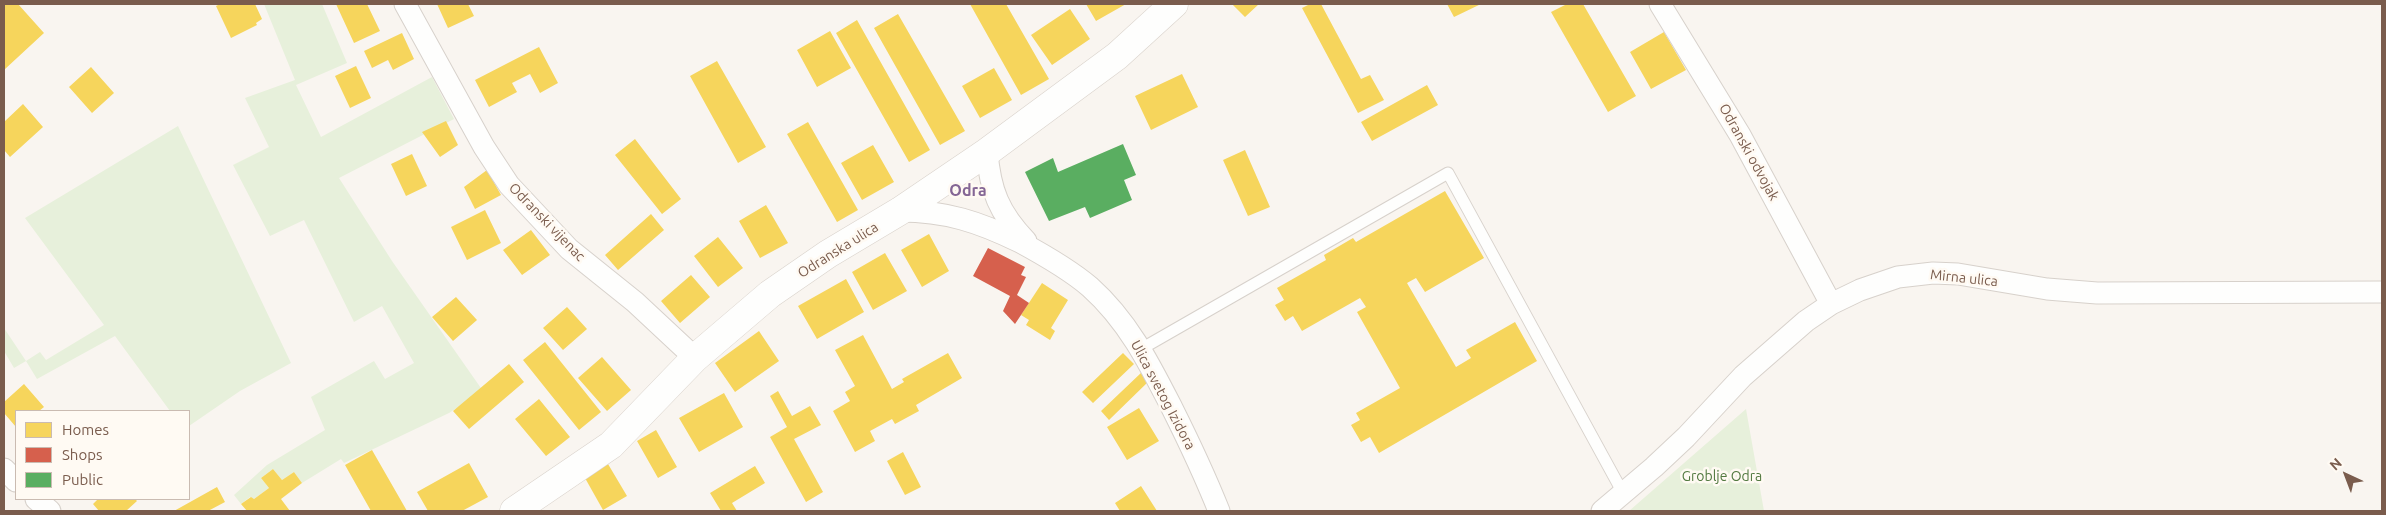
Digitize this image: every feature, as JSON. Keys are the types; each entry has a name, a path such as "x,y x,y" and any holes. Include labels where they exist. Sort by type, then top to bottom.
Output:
{"street":[{"name":"Odranski vijenac","path":"405,4 484,147 509,185 569,249 635,302 695,358"},
{"name":"Odranska ulica","path":"514,511 611,445 695,358 777,289 828,254 900,211 988,152 1117,56 1174,4"},
{"name":"Odranski odvojak","path":"1660,4 1740,134 1832,304"},
{"path":"988,152 991,186 998,205 1014,228 1035,250"},
{"name":"Ulica svetog Izidora","path":"900,211 947,214 1007,236 1069,270 1090,287 1125,325 1141,349 1203,472 1219,511"},
{"name":"Mirna ulica","path":"1602,511 1686,437 1766,355 1806,321 1832,304 1880,282 1912,274 1933,273 1965,275 2047,289 2097,293 2382,292"},
{"path":"4,469 15,479"},
{"path":"37,500 50,511"}],"lane":[{"path":"1141,349 1448,173 1624,493"}],"green space":[{"path":"264,4 322,4 347,63 296,85 321,137 432,77 454,119 339,178 392,261 483,391 449,413 344,463 341,459 302,483 294,472 282,480 273,469 261,478 269,488 254,499 250,497 241,504 234,495 267,465 325,430 311,397 374,361 385,379 414,363 382,306 354,322 304,220 270,236 233,165 269,147 245,98 295,80"},
{"path":"178,126 291,363 240,391 190,425 190,410 169,410 115,336 37,379 26,361 40,352 46,360 104,325 25,218"},
{"path":"4,328 26,361 14,368 4,351"},
{"name":"Groblje Odra","path":"1746,409 1764,511 1629,511"}],"building: Homes":[{"path":"4,4 18,4 44,33 4,70"},
{"path":"220,4 255,4 262,19 256,23 257,25 231,38 216,6"},
{"path":"336,4 367,4 380,31 354,43"},
{"path":"437,4 468,4 474,16 448,28"},
{"path":"970,4 1006,4 1049,79 1021,95"},
{"path":"1086,4 1126,4 1096,21"},
{"path":"1232,4 1259,4 1245,17"},
{"path":"1310,4 1321,4 1361,79 1370,75 1384,100 1358,113 1302,8"},
{"path":"1447,4 1481,4 1454,17"},
{"path":"1567,4 1583,4 1636,96 1608,112 1551,12"},
{"path":"1070,9 1090,39 1052,65 1031,35"},
{"path":"898,14 965,131 940,145 874,28"},
{"path":"857,20 930,150 909,162 836,33"},
{"path":"830,31 851,68 817,87 797,50"},
{"path":"1664,32 1686,70 1651,89 1630,52"},
{"path":"402,33 414,59 393,70 388,60 372,68 364,51"},
{"path":"539,47 558,83 540,93 530,74 512,83 517,92 489,107 475,80"},
{"path":"717,61 766,147 738,163 690,76"},
{"path":"356,66 371,98 350,108 335,76"},
{"path":"91,67 114,93 92,113 69,87"},
{"path":"994,68 1012,100 980,118 962,86"},
{"path":"1182,74 1198,107 1151,130 1135,96"},
{"path":"1427,85 1438,105 1372,141 1361,122"},
{"path":"23,104 43,127 10,157 4,150 4,122"},
{"path":"446,121 458,145 440,157 422,132"},
{"path":"808,122 858,210 837,222 787,134"},
{"path":"635,139 681,199 662,214 615,155"},
{"path":"873,145 894,182 862,200 841,163"},
{"path":"1245,150 1270,207 1248,216 1223,160"},
{"path":"412,154 427,186 406,196 391,164"},
{"path":"487,170 501,195 475,209 464,187"},
{"path":"1445,191 1484,258 1425,292 1416,278 1407,283 1456,367 1471,358 1466,350 1515,322 1537,361 1379,453 1370,437 1361,442 1351,425 1360,420 1356,413 1400,388 1357,312 1366,307 1360,298 1302,331 1293,316 1285,321 1275,305 1284,300 1277,288 1326,260 1324,255 1353,238 1356,242"},
{"path":"766,205 788,243 760,258 739,221"},
{"path":"485,210 501,243 467,260 451,227"},
{"path":"651,214 664,230 618,270 605,255"},
{"path":"531,230 550,255 522,275 503,250"},
{"path":"929,234 949,271 922,287 901,250"},
{"path":"718,237 743,268 718,287 694,256"},
{"path":"885,253 907,291 873,310 852,272"},
{"path":"691,275 710,297 680,323 661,301"},
{"path":"846,279 864,312 817,339 798,306"},
{"path":"1042,283 1068,300 1051,328 1055,331 1050,340 1026,325 1029,320 1021,315"},
{"path":"456,297 477,320 453,341 432,317"},
{"path":"567,307 587,329 563,350 543,328"},
{"path":"759,331 779,361 735,392 715,363"},
{"path":"863,335 892,389 904,382 902,379 948,353 962,378 916,405 919,411 895,424 892,419 870,431 875,441 855,452 833,411 850,401 845,392 855,386 835,350"},
{"path":"545,342 601,412 579,430 523,360"},
{"path":"1123,353 1134,364 1093,403 1082,392"},
{"path":"602,357 631,390 607,411 578,378"},
{"path":"509,364 524,382 469,429 453,411"},
{"path":"1142,372 1150,380 1109,420 1101,411"},
{"path":"24,384 44,407 40,410 15,410 15,426 4,413 4,402"},
{"path":"778,391 792,416 810,406 821,425 794,439 823,492 806,502 770,437 787,427 770,396"},
{"path":"724,393 743,427 699,452 679,418"},
{"path":"539,399 570,437 546,456 515,419"},
{"path":"1139,408 1159,441 1127,460 1107,427"},
{"path":"656,430 677,467 658,478 637,441"},
{"path":"372,450 407,511 371,511 345,465"},
{"path":"903,452 921,487 905,495 887,461"},
{"path":"469,463 488,497 462,511 428,511 417,492"},
{"path":"608,464 627,496 603,510 585,478"},
{"path":"755,466 765,483 732,503 737,511 721,511 710,493"},
{"path":"273,469 282,480 294,472 302,483 281,499 290,511 247,511 241,504 251,497 254,499 269,488 261,478"},
{"path":"1141,486 1157,511 1120,511 1115,503"},
{"path":"217,487 225,502 208,511 174,511"},
{"path":"97,500 137,501 126,511 99,511 93,504"}],"building: Shops":[{"path":"988,248 1025,267 1021,275 1026,277 1017,295 1029,303 1015,324 1003,311 1010,296 973,276"}],"building: Public":[{"path":"1123,144 1136,175 1124,180 1132,200 1090,218 1085,207 1049,221 1025,172 1053,158 1058,172"}],"district":[{"name":"Odra","path":"968,191"}]}
